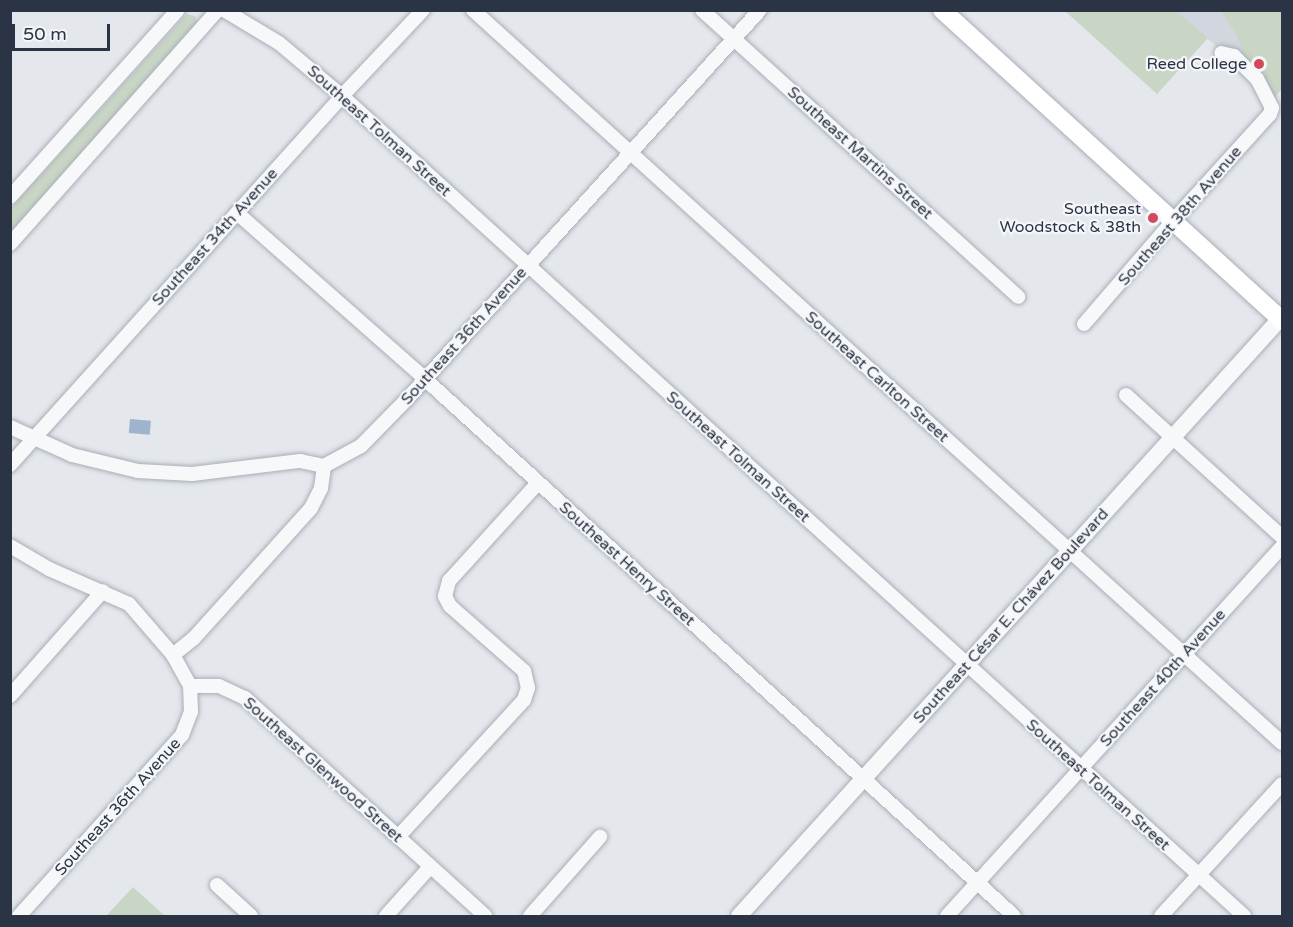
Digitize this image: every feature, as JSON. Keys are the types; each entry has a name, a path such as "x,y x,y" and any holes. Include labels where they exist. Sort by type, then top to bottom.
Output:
{"main road":[{"path":"942,10 1282,319"}],"street":[{"path":"10,197 178,10"},
{"path":"10,244 218,10"},
{"name":"Southeast Tolman Street","path":"224,10 279,43 342,96 1244,916"},
{"name":"Southeast 34th Avenue","path":"10,465 342,96 423,10"},
{"name":"Southeast Carlton Street","path":"473,10 1282,743"},
{"name":"Southeast Martins Street","path":"702,10 1018,297"},
{"name":"Southeast 36th Avenue","path":"324,466 361,446 425,379 760,10"},
{"name":"Southeast 38th Avenue","path":"1084,324 1270,114 1272,108 1257,79 1234,56 1221,53"},
{"name":"Southeast Henry Street","path":"237,213 425,379 1014,916"},
{"name":"Southeast César E. Chávez Boulevard","path":"739,916 1172,437 1282,319"},
{"path":"1126,395 1282,537"},
{"path":"10,427 72,455 162,473 226,472 300,461 324,466 321,488 311,508 194,638 173,654"},
{"path":"398,837 524,700 528,688 524,671 450,606 445,596 449,581 538,483"},
{"path":"10,546 49,568 129,604 173,654 190,686"},
{"name":"Southeast 40th Avenue","path":"947,916 1282,547"},
{"path":"10,696 102,591"},
{"name":"Southeast 36th Avenue","path":"19,916 182,735 191,712 190,686"},
{"name":"Southeast Glenwood Street","path":"190,686 219,686 245,698 485,916"},
{"path":"1161,916 1282,784"},
{"path":"530,916 600,837"},
{"path":"386,916 430,867"},
{"path":"217,885 250,916"}],"shaded area":[{"name":"Reed College","path":"1177,11 1282,11 1282,89 1274,98"}],"green space":[{"path":"1065,11 1177,11 1208,38 1157,94"},
{"name":"Reed College","path":"1221,11 1282,11 1282,89 1274,98 1250,66 1235,32"},
{"path":"187,14 195,16 198,24 11,234 11,208"},
{"path":"133,887 164,915 106,916"}],"water":[{"path":"130,419 151,421 150,435 129,433"}],"place":[{"name":"Reed College","path":"1259,64"},
{"name":"Southeast Woodstock & 38th","path":"1153,218"}]}
